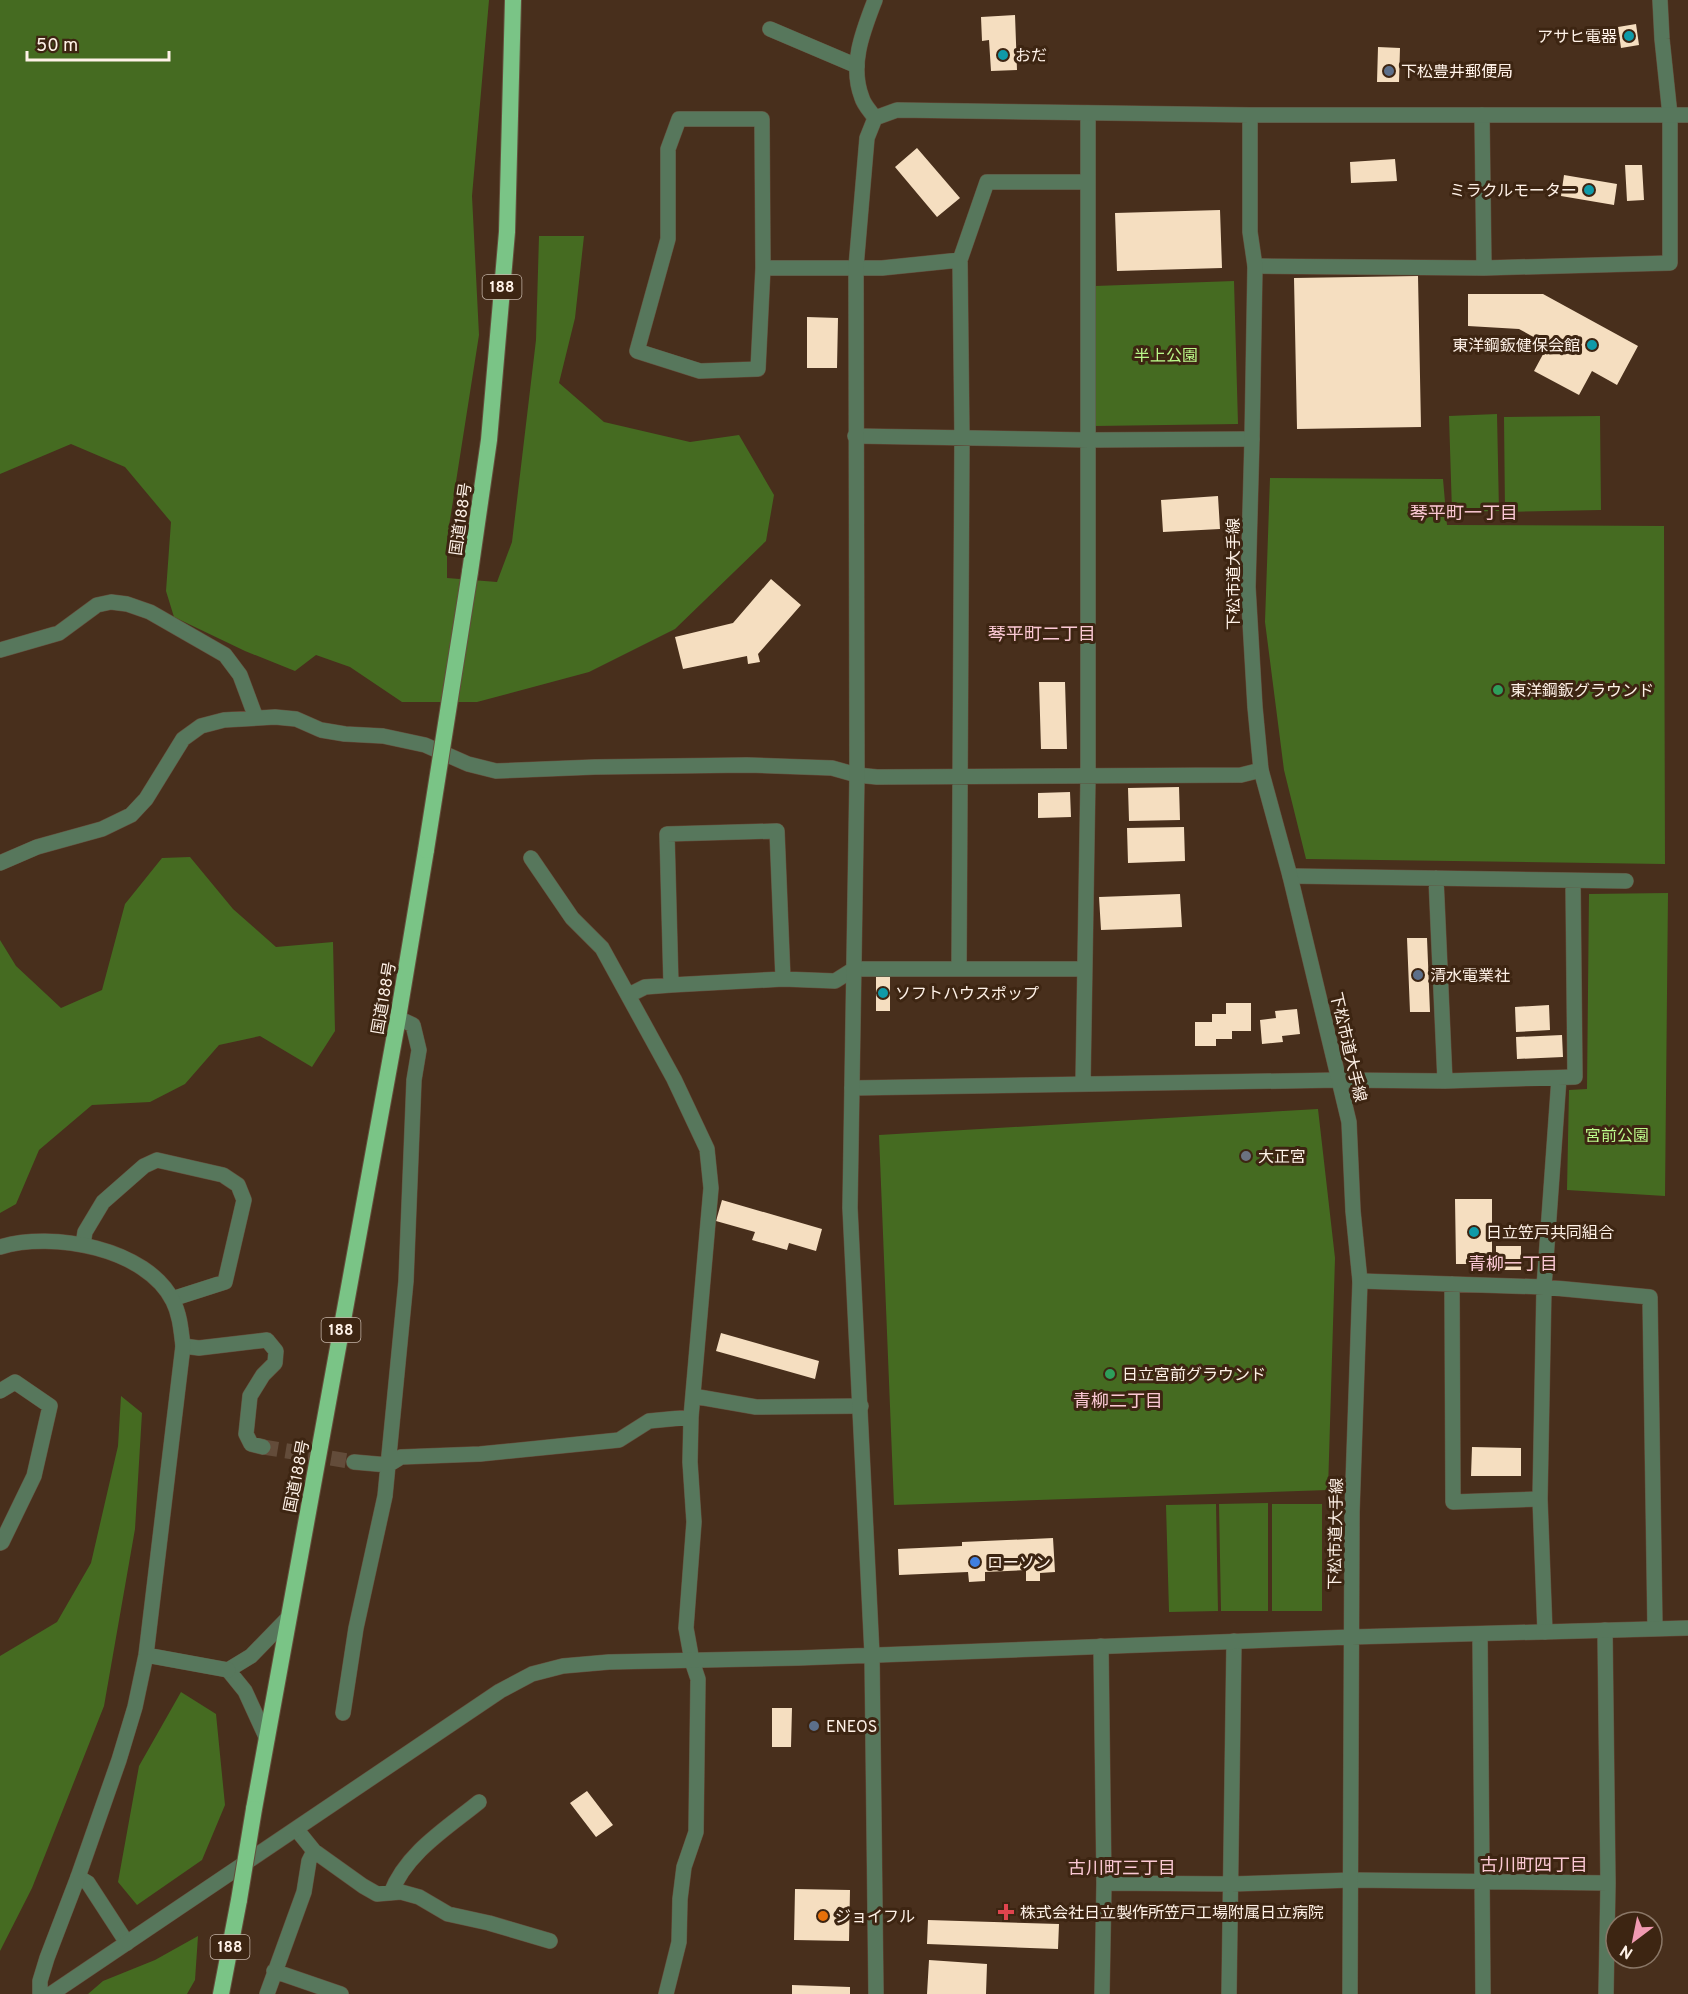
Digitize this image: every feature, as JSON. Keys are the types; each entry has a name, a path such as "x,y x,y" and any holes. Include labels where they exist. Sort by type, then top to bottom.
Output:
{"highway":[{"name":"国道188号","path":"221,1994 287,1619 398,1018 470,572 489,440 507,232 513,0"}],"street":[{"path":"874,0 861,38 856,66 862,98 875,118"},
{"path":"1254,266 1484,268 1670,263 1670,115 1660,0"},
{"path":"770,29 856,66"},
{"path":"876,1994 872,1654 849,1208 857,775 856,267 867,138 875,118 897,110 1250,115 1688,115"},
{"path":"1083,1084 1083,969 1088,777 1088,113"},
{"name":"下松市道大手線","path":"1250,115 1250,232 1254,266 1248,587 1255,707 1261,770 1290,876 1348,1122 1360,1281 1352,1512 1350,1994"},
{"path":"1482,115 1484,268"},
{"path":"680,119 762,119 763,268 758,369 700,371 637,351 668,239 668,149 680,119"},
{"path":"959,969 962,439 960,260 987,182 1088,182"},
{"path":"763,268 882,268 960,260"},
{"path":"855,436 962,439 1252,440"},
{"path":"0,650 58,633 97,605 111,602 127,604 150,612 225,655 240,675 256,718"},
{"path":"0,863 37,848 102,829 131,815 146,799 183,739 201,726 224,720 275,717 296,719 321,730 383,736 425,745 468,764 496,771 560,767 747,765 832,768 857,775 877,777 1088,777 1241,775 1261,770"},
{"path":"671,985 667,834 777,831 783,980"},
{"path":"531,858 572,918 602,948 674,1079 707,1149 711,1188 691,1417 690,1462 694,1522 686,1628 698,1679 696,1832 684,1867 680,1899 679,1942 666,1994"},
{"path":"1290,876 1626,881"},
{"path":"1436,878 1445,1081"},
{"path":"852,1088 1339,1080 1445,1081 1575,1077 1573,881"},
{"path":"629,995 645,987 671,985 783,980 835,981 854,969 1083,969"},
{"path":"343,1713 356,1629 382,1508 406,1281 414,1080 418,1050 413,1025 398,1018"},
{"path":"1545,1632 1540,1499 1544,1287 1559,1078"},
{"path":"83,1244 85,1232 103,1202 144,1166 157,1160 224,1175 238,1185 244,1200 225,1282 172,1299"},
{"path":"0,1247 45,1241 83,1244 125,1257 153,1275 172,1299 179,1317 183,1346 146,1656 135,1707 123,1749 47,1958 40,1981 40,1994"},
{"path":"1360,1281 1544,1287 1650,1297 1655,1628"},
{"path":"1452,1284 1453,1502 1540,1499"},
{"path":"183,1346 199,1348 267,1340 276,1351 275,1363 263,1375 250,1396 246,1434 251,1444 263,1447"},
{"path":"0,1391 15,1382 50,1406 33,1476 0,1543"},
{"path":"693,1396 756,1407 861,1406"},
{"path":"354,1462 388,1465 401,1456 480,1454 619,1440 649,1421 691,1417"},
{"path":"146,1656 228,1670 251,1656 287,1619"},
{"path":"51,1994 500,1692 532,1674 563,1666 609,1662 1688,1628"},
{"path":"1605,1630 1608,1883 1606,1994"},
{"path":"1480,1634 1483,1994"},
{"path":"1229,1994 1234,1641"},
{"path":"1101,1646 1104,1883 1102,1994"},
{"path":"228,1670 245,1691 267,1739"},
{"path":"391,1893 396,1879 423,1846 479,1802"},
{"path":"297,1830 314,1851 363,1886 377,1893 401,1892 419,1897 448,1914 550,1941"},
{"path":"267,1994 304,1892 309,1861 314,1851"},
{"path":"78,1876 88,1883 127,1943"},
{"path":"1104,1883 1232,1884 1351,1880 1608,1883"},
{"path":"274,1971 341,1994"}],"green space":[{"path":"0,0 489,0 472,196 479,335 447,539 447,578 497,582 512,542 536,340 539,236 584,236 575,318 559,383 604,422 690,442 739,435 774,495 766,541 675,629 589,672 477,702 402,702 350,667 316,655 295,671 245,651 174,617 166,591 171,522 125,467 71,444 0,474"},
{"name":"半上公園","path":"1234,281 1238,424 1095,426 1095,286"},
{"path":"1497,414 1499,511 1452,512 1449,416"},
{"path":"1600,416 1601,510 1505,512 1504,417"},
{"path":"1270,478 1443,479 1447,525 1664,526 1665,864 1306,859 1284,770 1265,622"},
{"path":"190,857 233,909 276,947 333,942 335,1031 312,1067 260,1036 219,1045 185,1084 150,1102 92,1105 39,1150 16,1204 0,1213 0,940 16,966 61,1008 102,990 125,904 162,858"},
{"name":"宮前公園","path":"1668,893 1665,1196 1567,1190 1569,1090 1587,1089 1589,894"},
{"name":"日立宮前グラウンド","path":"1318,1109 1335,1258 1328,1490 894,1505 879,1135"},
{"path":"121,1396 142,1413 135,1529 104,1706 32,1888 0,1951 0,1656 57,1622 91,1563 118,1446"},
{"path":"1268,1503 1268,1611 1221,1611 1219,1504"},
{"path":"1216,1504 1218,1611 1169,1612 1166,1505"},
{"path":"1272,1504 1322,1504 1322,1611 1272,1611"},
{"path":"181,1692 216,1714 225,1805 202,1860 137,1905 118,1882 139,1766"},
{"path":"198,1936 195,1980 187,1994 88,1994 103,1981 155,1960"}],"building":[{"name":"おだ","path":"1015,15 1017,70 991,71 989,40 982,41 981,17"},
{"name":"アサヒ電器","path":"1636,24 1639,45 1621,48 1618,27"},
{"path":"1378,47 1400,48 1399,82 1377,82"},
{"path":"917,148 960,198 937,217 895,167"},
{"path":"1395,159 1397,181 1351,183 1350,162"},
{"path":"1625,165 1642,165 1644,200 1627,201"},
{"name":"ミラクルモーター","path":"1564,175 1617,184 1614,205 1561,196"},
{"path":"1220,210 1222,268 1117,271 1115,213"},
{"path":"1418,276 1421,427 1297,429 1294,278"},
{"name":"東洋鋼鈑健保会館","path":"1468,294 1543,294 1638,346 1617,385 1592,371 1579,395 1534,371 1548,345 1519,329 1468,326"},
{"path":"807,317 838,318 837,368 807,368"},
{"path":"1218,496 1220,529 1163,532 1161,500"},
{"path":"771,579 801,605 758,654 760,662 748,664 747,656 683,669 675,637 733,623"},
{"path":"1039,682 1065,682 1067,749 1041,749"},
{"path":"1179,787 1180,820 1129,821 1128,788"},
{"path":"1070,792 1071,817 1038,818 1038,793"},
{"path":"1184,827 1185,861 1128,863 1127,828"},
{"path":"1180,894 1182,927 1101,930 1099,897"},
{"name":"清水電業社","path":"1407,938 1427,938 1430,1012 1410,1012"},
{"name":"ソフトハウスポップ","path":"876,975 890,975 890,1011 876,1011"},
{"path":"1226,1003 1251,1003 1251,1031 1232,1031 1232,1039 1216,1039 1216,1046 1195,1046 1195,1022 1212,1022 1212,1014 1226,1014"},
{"path":"1549,1005 1550,1030 1516,1032 1515,1007"},
{"path":"1297,1009 1300,1034 1282,1036 1283,1042 1262,1044 1260,1020 1276,1018 1275,1011"},
{"path":"1562,1035 1563,1057 1517,1059 1516,1037"},
{"name":"日立笠戸共同組合","path":"1455,1199 1492,1199 1492,1264 1456,1264"},
{"path":"722,1200 822,1229 816,1251 789,1243 787,1250 752,1240 755,1232 716,1221"},
{"path":"1496,1246 1521,1246 1521,1270 1496,1270"},
{"path":"721,1333 819,1361 815,1379 716,1351"},
{"path":"1472,1447 1521,1448 1521,1476 1471,1476"},
{"path":"1053,1538 1055,1572 1040,1573 1040,1581 1026,1581 1026,1570 985,1572 985,1581 969,1582 968,1572 899,1575 898,1549 962,1546 962,1542"},
{"path":"772,1708 792,1708 791,1747 772,1747"},
{"path":"587,1791 613,1825 596,1837 570,1803"},
{"path":"795,1889 850,1890 849,1941 794,1940"},
{"path":"928,1920 1059,1924 1058,1949 927,1944"},
{"path":"929,1960 987,1964 986,1994 927,1994"},
{"path":"792,1985 850,1987 850,1994 792,1994"}],"tunnel":[{"path":"263,1447 354,1462"}],"place":[{"name":"アサヒ電器","path":"1629,36"},
{"name":"おだ","path":"1003,55"},
{"name":"下松豊井郵便局","path":"1389,71"},
{"name":"ミラクルモーター","path":"1589,190"},
{"name":"東洋鋼鈑健保会館","path":"1592,345"},
{"name":"東洋鋼鈑グラウンド","path":"1498,690"},
{"name":"清水電業社","path":"1418,975"},
{"name":"ソフトハウスポップ","path":"883,993"},
{"name":"大正宮","path":"1246,1156"},
{"name":"日立笠戸共同組合","path":"1474,1232"},
{"name":"日立宮前グラウンド","path":"1110,1374"},
{"name":"ローソン","path":"975,1562"},
{"name":"ENEOS","path":"814,1726"},
{"name":"株式会社日立製作所笠戸工場附属日立病院","path":"1006,1912"},
{"name":"ジョイフル","path":"823,1916"}],"district":[{"name":"琴平町一丁目","path":"1464,513"},
{"name":"琴平町二丁目","path":"1042,634"},
{"name":"青柳一丁目","path":"1513,1264"},
{"name":"青柳二丁目","path":"1118,1401"},
{"name":"古川町四丁目","path":"1534,1865"},
{"name":"古川町三丁目","path":"1122,1868"}]}
